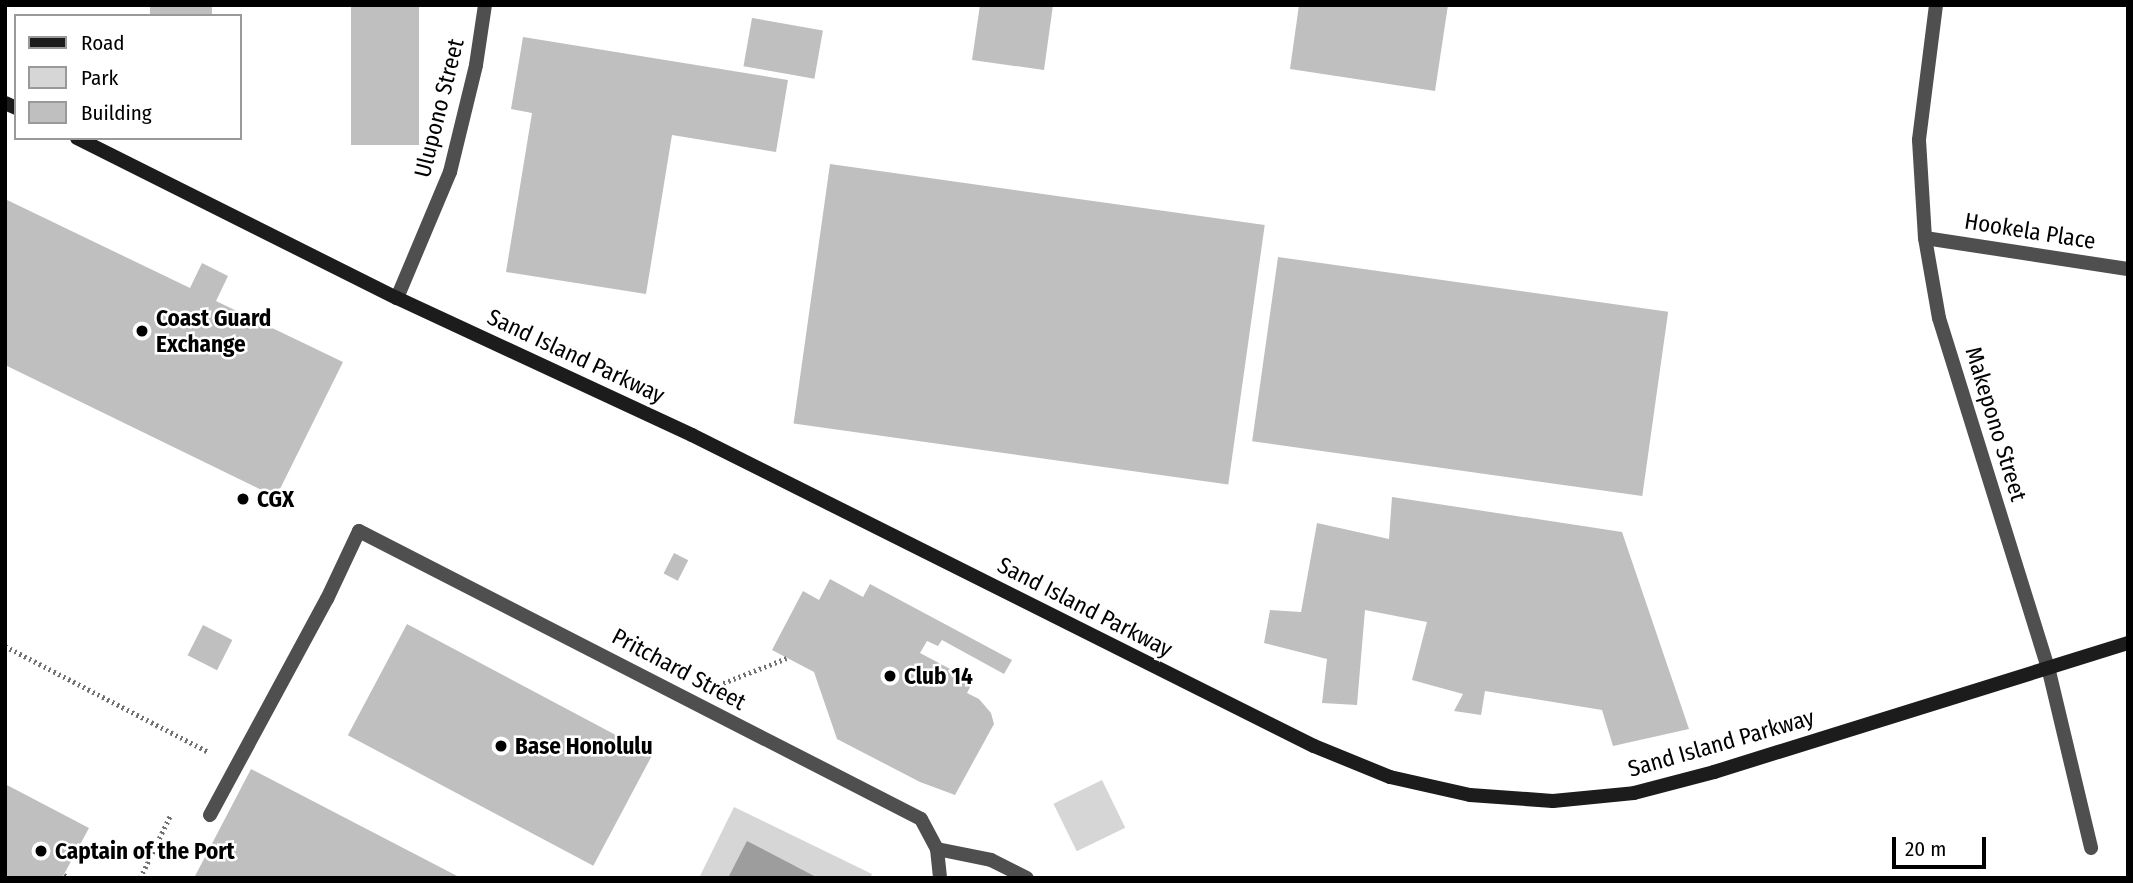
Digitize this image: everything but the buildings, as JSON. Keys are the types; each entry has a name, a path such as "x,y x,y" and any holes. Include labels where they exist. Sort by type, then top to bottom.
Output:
{"street":[{"name":"Ulupono Street","path":"397,298 450,172 476,65 485,5"},
{"name":"Makepono Street","path":"1937,5 1919,140 1925,238 1939,318 2048,667 2091,848"},
{"name":"Sand Island Parkway","path":"81,140 397,298 692,435 1314,746 1390,777 1470,796 1553,801 1634,793 1714,772 2128,643"},
{"name":"Hookela Place","path":"1925,238 2128,269"},
{"name":"Pritchard Street","path":"210,815 327,599 359,531 922,818 937,849 940,878"},
{"path":"937,849 991,860 1027,878"}],"path":[{"path":"5,646 207,751"},
{"path":"706,690 787,659"},
{"path":"140,878 172,814"}],"green space":[{"path":"1102,780 1125,828 1077,851 1053,804"},
{"path":"734,807 872,874 870,878 699,878"}],"shaded area":[{"path":"747,841 818,878 728,878"}],"place":[{"name":"Coast Guard Exchange","path":"142,331"},
{"name":"CGX","path":"243,499"},
{"name":"Club 14","path":"890,676"},
{"name":"Base Honolulu","path":"501,746"},
{"name":"Captain of the Port","path":"41,851"}]}
